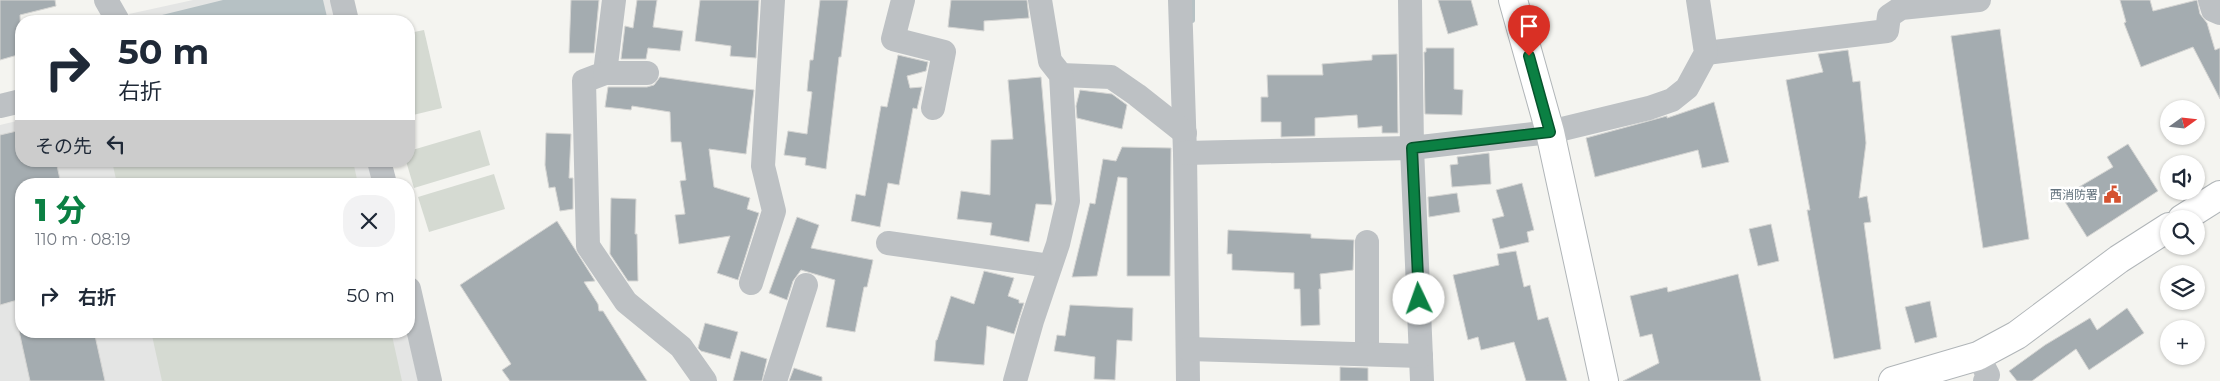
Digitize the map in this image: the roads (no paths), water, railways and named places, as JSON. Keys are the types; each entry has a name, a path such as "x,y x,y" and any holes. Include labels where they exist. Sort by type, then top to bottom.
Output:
{"street":[{"path":"106,0 115,15"},
{"path":"342,0 346,15"},
{"path":"605,73 614,0"},
{"path":"751,283 774,211 763,166 773,0"},
{"path":"904,0 894,39 944,52 933,108"},
{"path":"1015,381 1058,244 1068,201 1060,74 1050,61 1040,0"},
{"path":"1180,0 1185,143 1196,349 1188,381"},
{"path":"1410,0 1412,148 1422,381"},
{"path":"1513,0 1550,132 1604,381"},
{"path":"1060,74 1111,78 1185,143 1412,148 1550,132 1649,108 1672,100 1688,88 1706,53 1698,0"},
{"path":"1706,53 1887,31 1890,16 1901,8 1979,0"},
{"path":"2210,0 2213,10 2220,13"},
{"path":"647,73 605,73 584,81 588,246 626,302 681,347 706,381"},
{"path":"0,106 15,102"},
{"path":"2196,210 2220,195"},
{"path":"1893,381 1982,369 2017,335 2119,260 2160,233"},
{"path":"888,242 1050,266"},
{"path":"1367,242 1367,354"},
{"path":"775,381 806,285"},
{"path":"415,315 430,381"},
{"path":"1196,349 1421,356"}],"waterway":[{"path":"1192,0 1192,20"}],"place":[{"name":"西消防署","path":"2112,195"}]}
